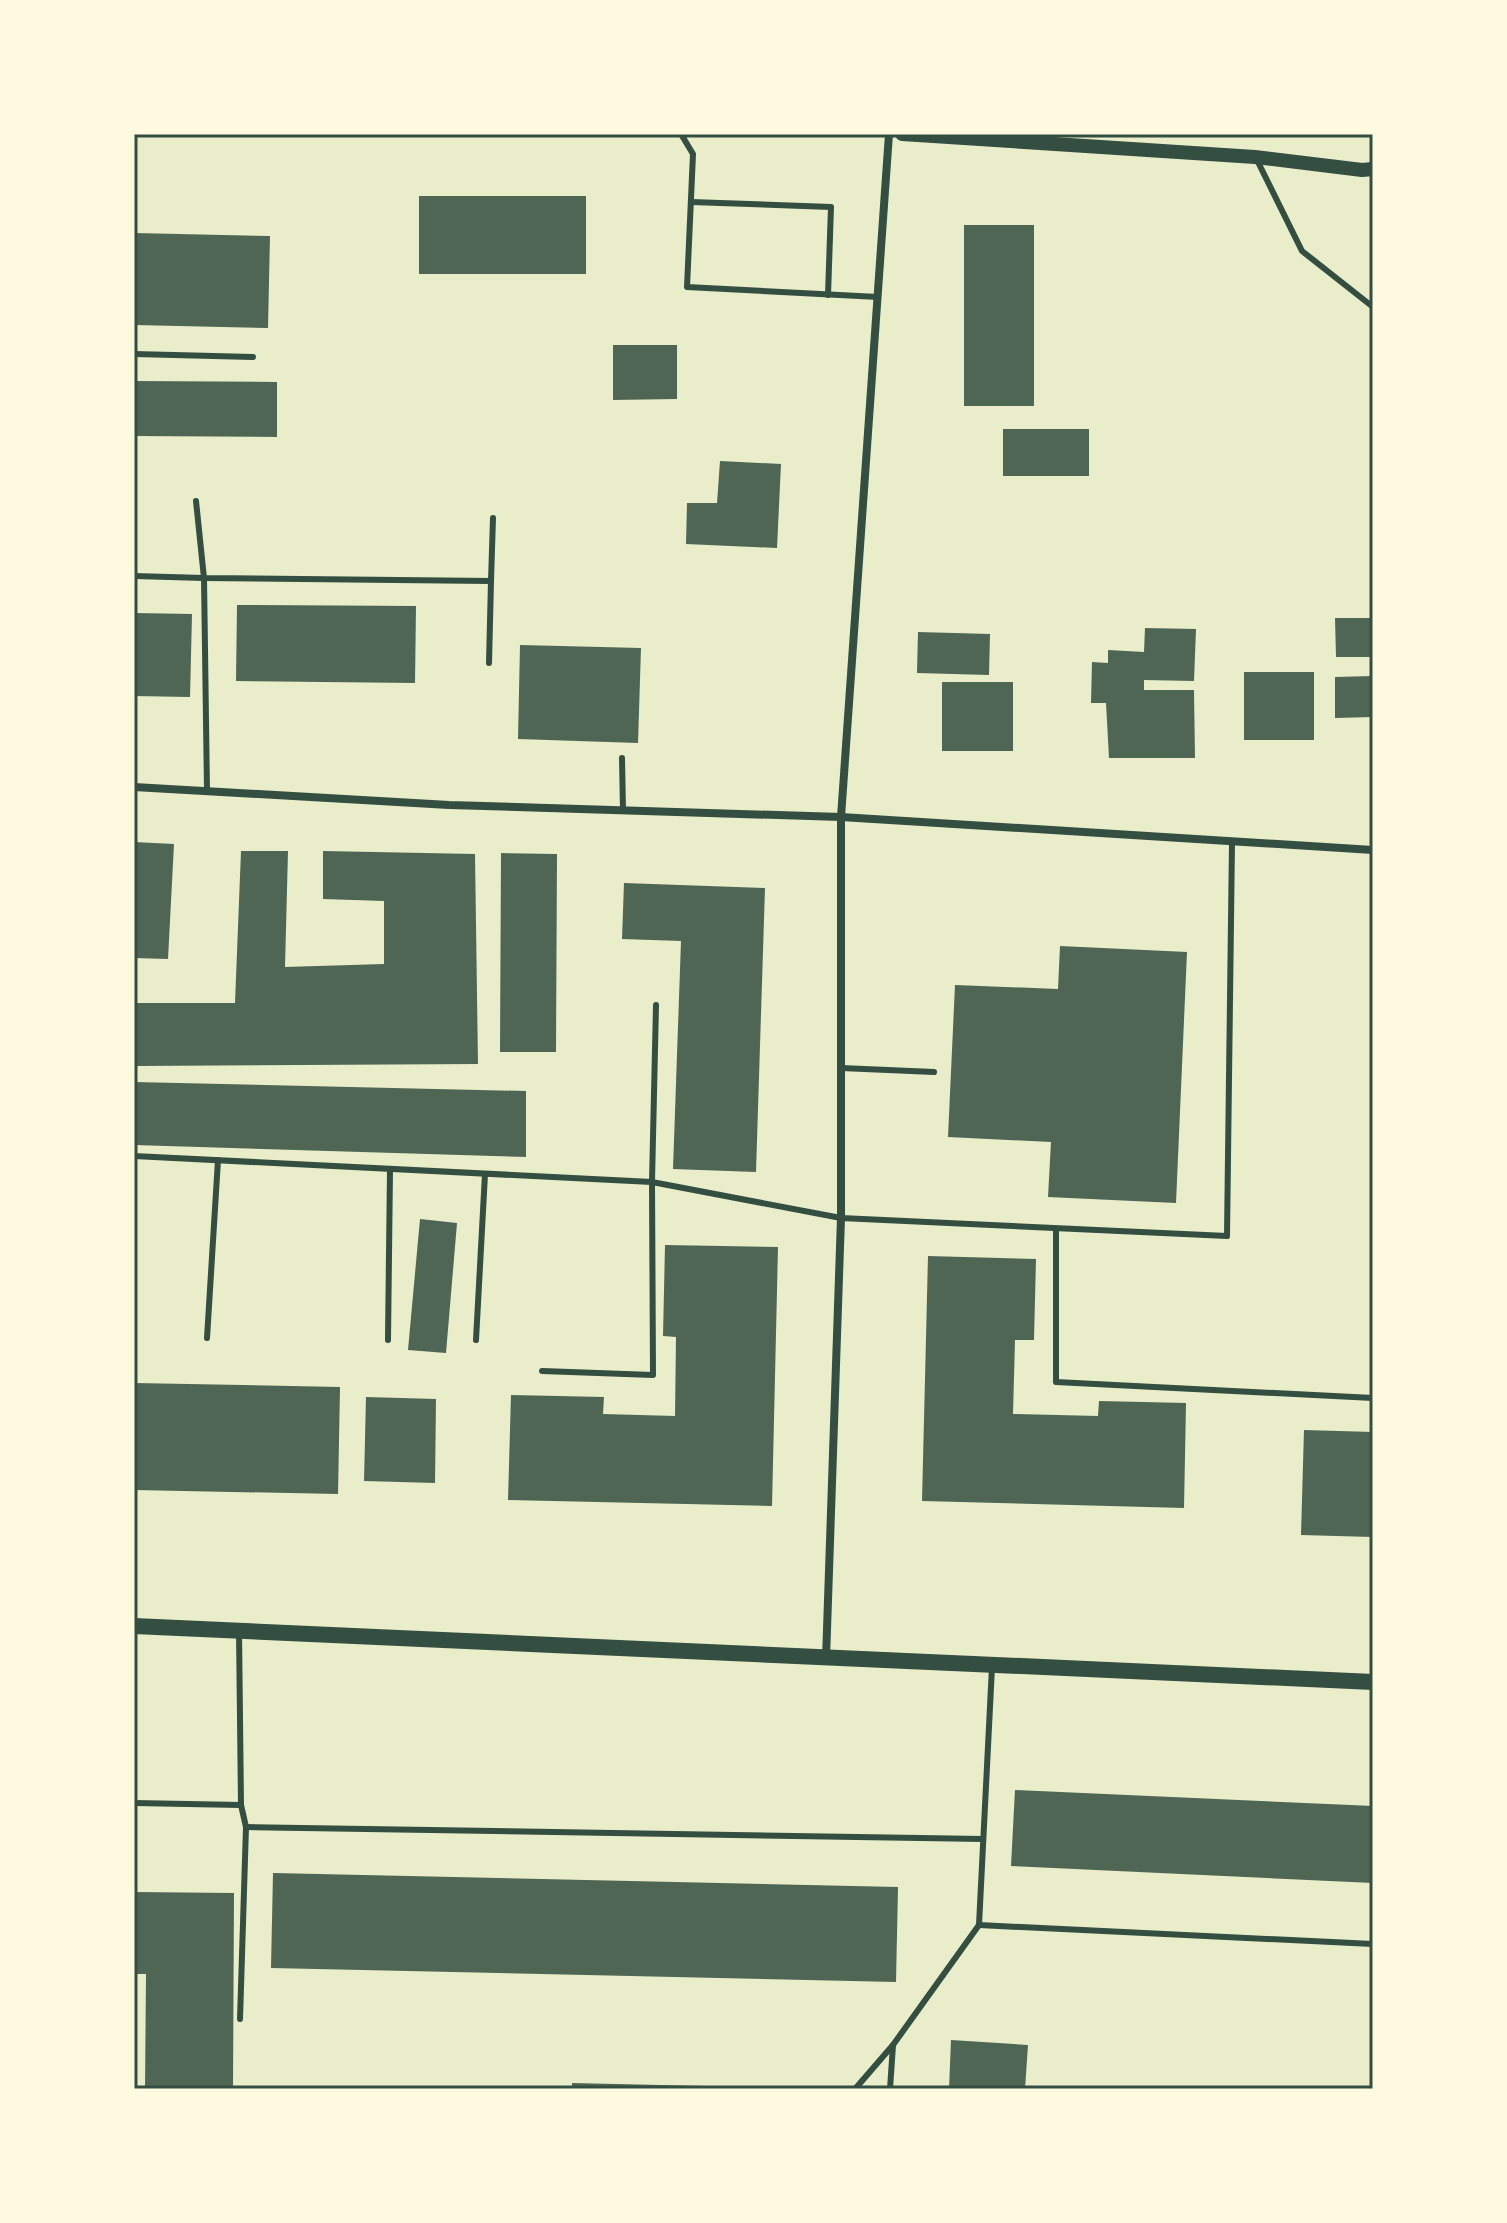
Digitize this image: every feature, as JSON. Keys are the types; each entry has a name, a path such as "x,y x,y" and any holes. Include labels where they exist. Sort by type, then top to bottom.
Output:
{"main road":[{"path":"134,1626 1373,1682"}],"street":[{"path":"826,1659 841,1218 841,817 889,134"},
{"path":"902,134 1255,157 1373,169"},
{"path":"134,787 449,805 841,817 1373,850"}],"lane":[{"path":"681,134 693,154 687,287 879,297"},
{"path":"1255,157 1302,251 1373,307"},
{"path":"691,202 831,207 828,295"},
{"path":"134,354 253,357"},
{"path":"196,501 204,578 207,791"},
{"path":"489,663 493,518"},
{"path":"134,576 491,581"},
{"path":"622,758 623,810"},
{"path":"134,1156 652,1182 841,1218 1227,1236 1232,842"},
{"path":"542,1371 653,1375 652,1182 656,1005"},
{"path":"841,1068 934,1072"},
{"path":"207,1338 218,1160"},
{"path":"388,1340 390,1169"},
{"path":"476,1340 485,1174"},
{"path":"1056,1230 1056,1382 1373,1398"},
{"path":"239,1631 241,1805 246,1827 240,2019"},
{"path":"855,2089 893,2045 979,1925 992,1667"},
{"path":"134,1803 241,1805"},
{"path":"246,1827 983,1839"},
{"path":"979,1925 1373,1944"},
{"path":"890,2089 893,2045"}],"building":[{"path":"419,196 586,196 586,274 419,274"},
{"path":"964,225 1034,225 1034,406 964,406"},
{"path":"134,233 270,236 268,328 134,325"},
{"path":"613,345 677,345 677,399 613,400"},
{"path":"134,381 277,382 277,437 134,436"},
{"path":"1003,429 1089,429 1089,476 1003,476"},
{"path":"720,461 781,464 777,548 686,544 687,503 717,503"},
{"path":"237,605 416,606 415,683 236,681"},
{"path":"134,613 192,614 190,697 134,696"},
{"path":"1335,618 1373,618 1373,657 1336,657"},
{"path":"1145,628 1196,629 1194,681 1144,680 1144,690 1194,690 1195,758 1109,758 1106,703 1091,703 1092,662 1108,663 1108,650 1144,652"},
{"path":"918,632 990,634 989,675 917,673"},
{"path":"520,645 641,648 638,743 518,739"},
{"path":"1244,672 1314,672 1314,740 1244,740"},
{"path":"1373,676 1373,717 1335,718 1335,677"},
{"path":"942,682 1013,682 1013,751 942,751"},
{"path":"134,842 174,844 168,959 134,958"},
{"path":"241,851 288,851 285,967 384,964 384,901 323,899 323,851 475,854 478,1064 134,1066 134,1003 235,1003"},
{"path":"501,853 557,854 556,1052 500,1052"},
{"path":"624,883 765,888 756,1172 673,1169 681,941 622,939"},
{"path":"1060,946 1187,952 1176,1203 1048,1197 1051,1142 948,1137 955,985 1058,989"},
{"path":"134,1082 526,1091 526,1157 134,1145"},
{"path":"420,1219 457,1223 446,1353 408,1350"},
{"path":"665,1245 778,1247 772,1506 508,1500 511,1395 604,1397 603,1414 675,1416 676,1337 663,1336"},
{"path":"928,1256 1036,1259 1034,1340 1015,1340 1013,1414 1098,1416 1099,1401 1186,1403 1184,1508 922,1501"},
{"path":"134,1383 340,1387 338,1494 134,1490"},
{"path":"366,1397 436,1399 435,1483 364,1481"},
{"path":"1304,1430 1373,1432 1373,1537 1301,1535"},
{"path":"1015,1790 1373,1806 1373,1883 1011,1866"},
{"path":"273,1873 898,1887 896,1982 271,1968"},
{"path":"134,1892 234,1893 233,2089 145,2089 146,1974 134,1974"},
{"path":"951,2040 1028,2045 1025,2089 949,2089"},
{"path":"572,2083 705,2086 705,2089 572,2089"}]}
